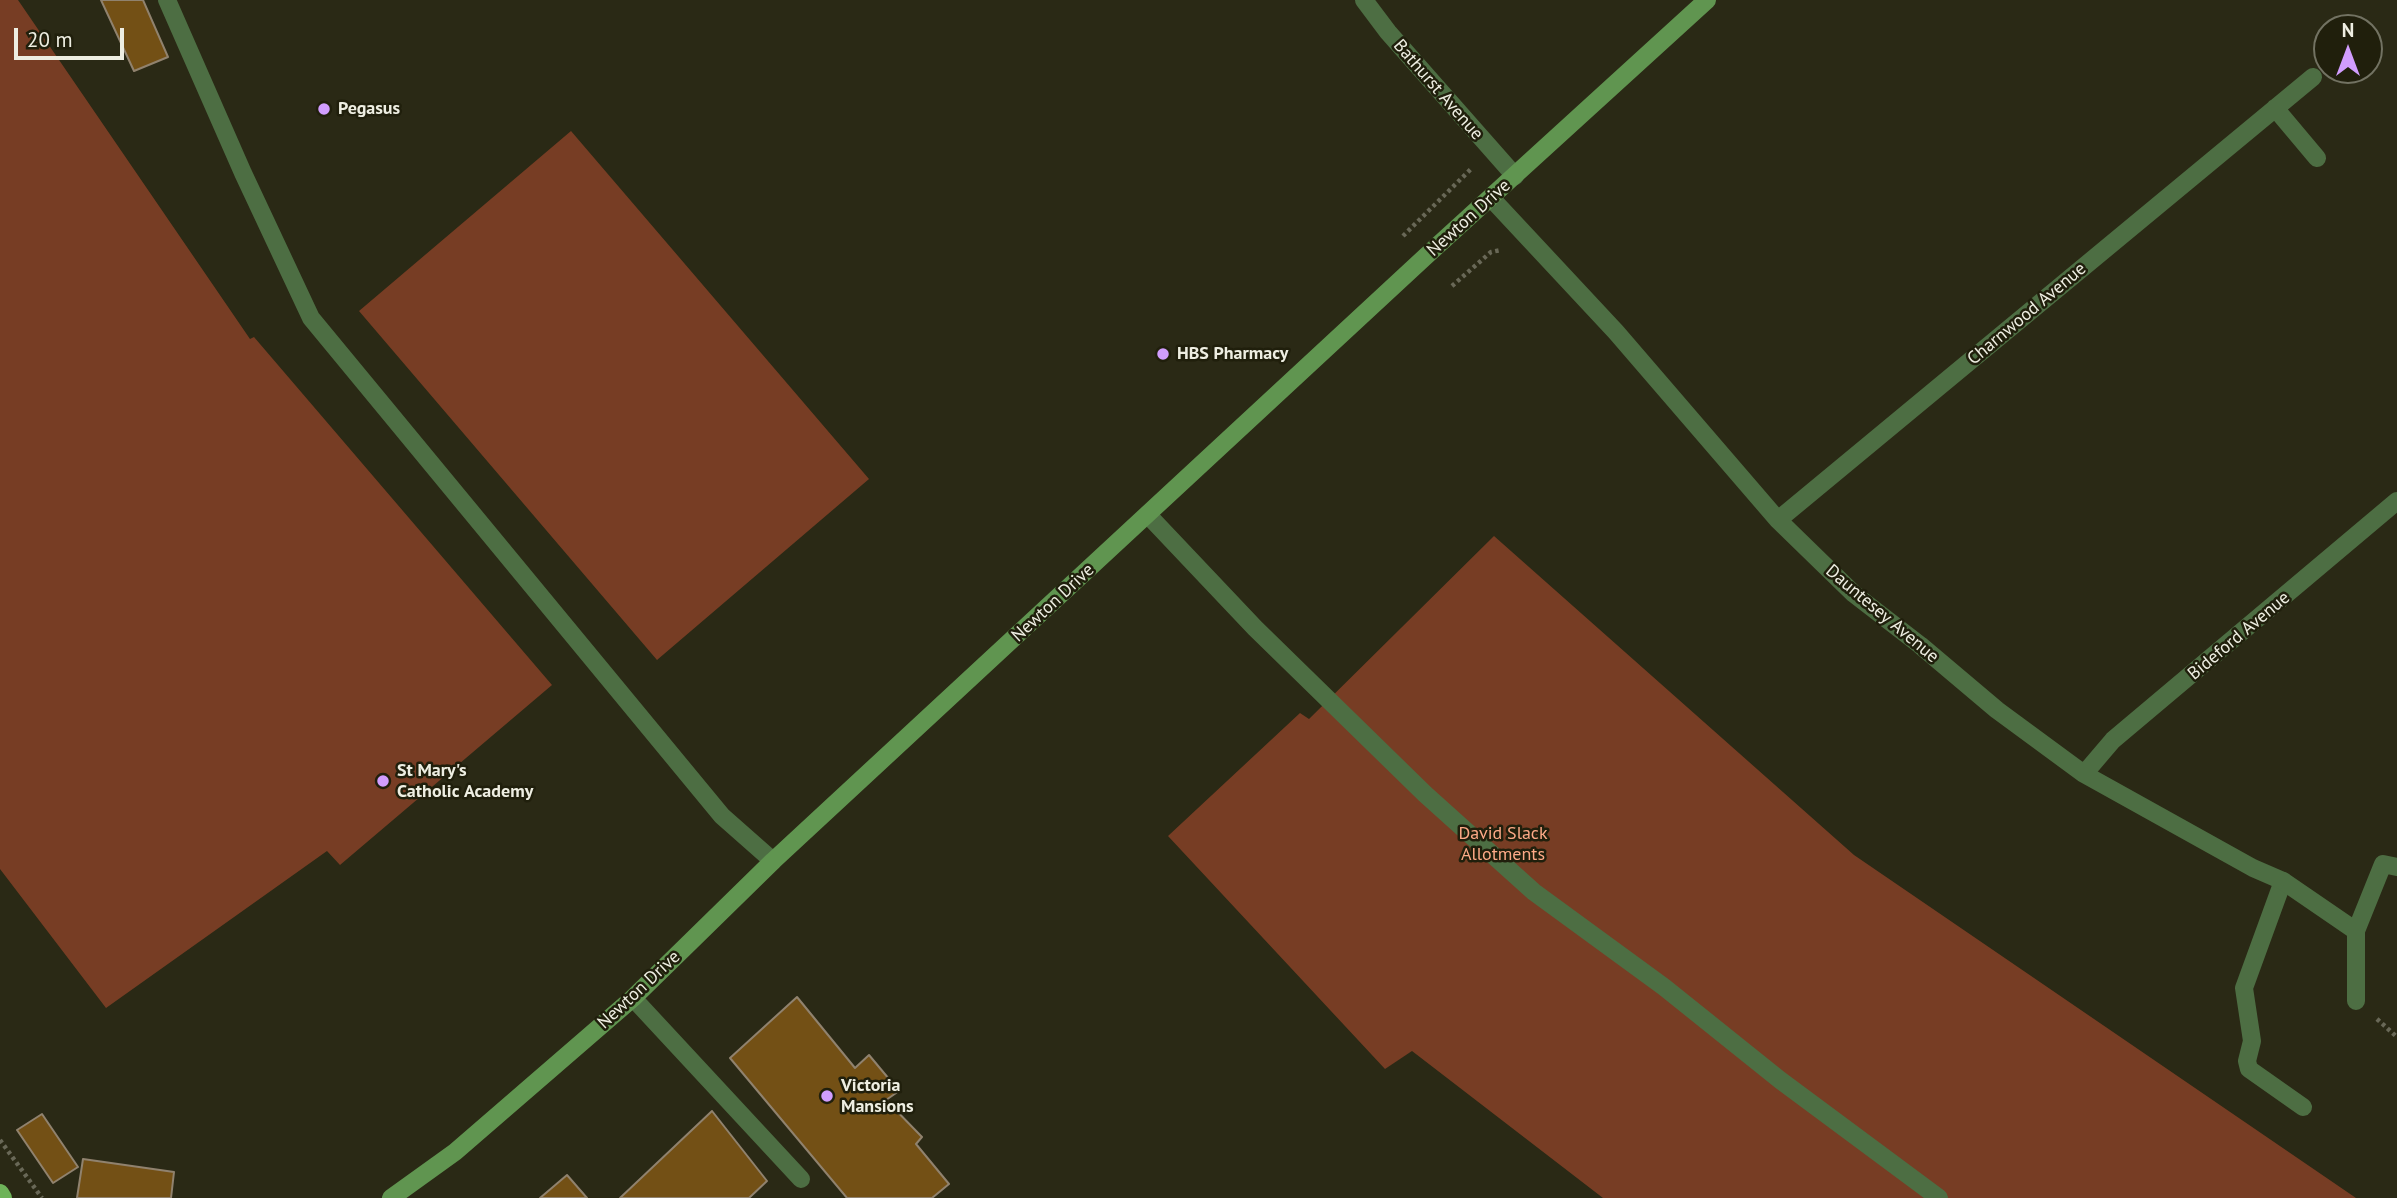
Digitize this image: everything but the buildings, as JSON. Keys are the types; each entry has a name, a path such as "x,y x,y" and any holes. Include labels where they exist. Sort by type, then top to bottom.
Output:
{"main road":[{"name":"Newton Drive","path":"391,1198 455,1152 633,998 773,861 1707,0"},
{"path":"0,1193 3,1198"}],"street":[{"path":"167,0 243,173 311,318 722,816 773,861"},
{"name":"Bathurst Avenue","path":"1364,0 1388,32 1481,140 1516,176"},
{"name":"Charnwood Avenue","path":"1778,520 2313,77"},
{"path":"2275,108 2317,158"},
{"name":"Dauntesey Avenue","path":"1491,198 1616,332 1778,520 1854,594 1997,710 2084,774 2253,868 2283,881 2356,931"},
{"name":"Bideford Avenue","path":"2084,774 2113,740 2397,501"},
{"path":"1148,515 1255,628 1425,794 1534,892 1664,987 1780,1080 1939,1198"},
{"path":"2356,1001 2356,931 2383,864 2397,867"},
{"path":"2283,881 2244,988 2252,1041 2247,1061 2249,1069 2303,1107"},
{"path":"633,998 801,1179"}],"path":[{"path":"1403,236 1470,172 1475,163 1472,148 1481,140"},
{"path":"1452,286 1491,252 1511,248"},
{"path":"0,1140 42,1198"}],"green space":[{"path":"0,0 18,0 250,339 254,337 552,685 340,865 327,851 106,1008 0,869"},
{"path":"571,131 869,479 657,660 359,311"},
{"name":"David Slack Allotments","path":"1494,536 1854,855 2356,1198 1603,1198 1412,1051 1385,1069 1168,836 1300,713 1309,719"}],"place":[{"name":"Pegasus","path":"324,109"},
{"name":"HBS Pharmacy","path":"1163,354"},
{"name":"St Mary's Catholic Academy","path":"383,781"},
{"name":"Victoria Mansions","path":"827,1096"}]}
